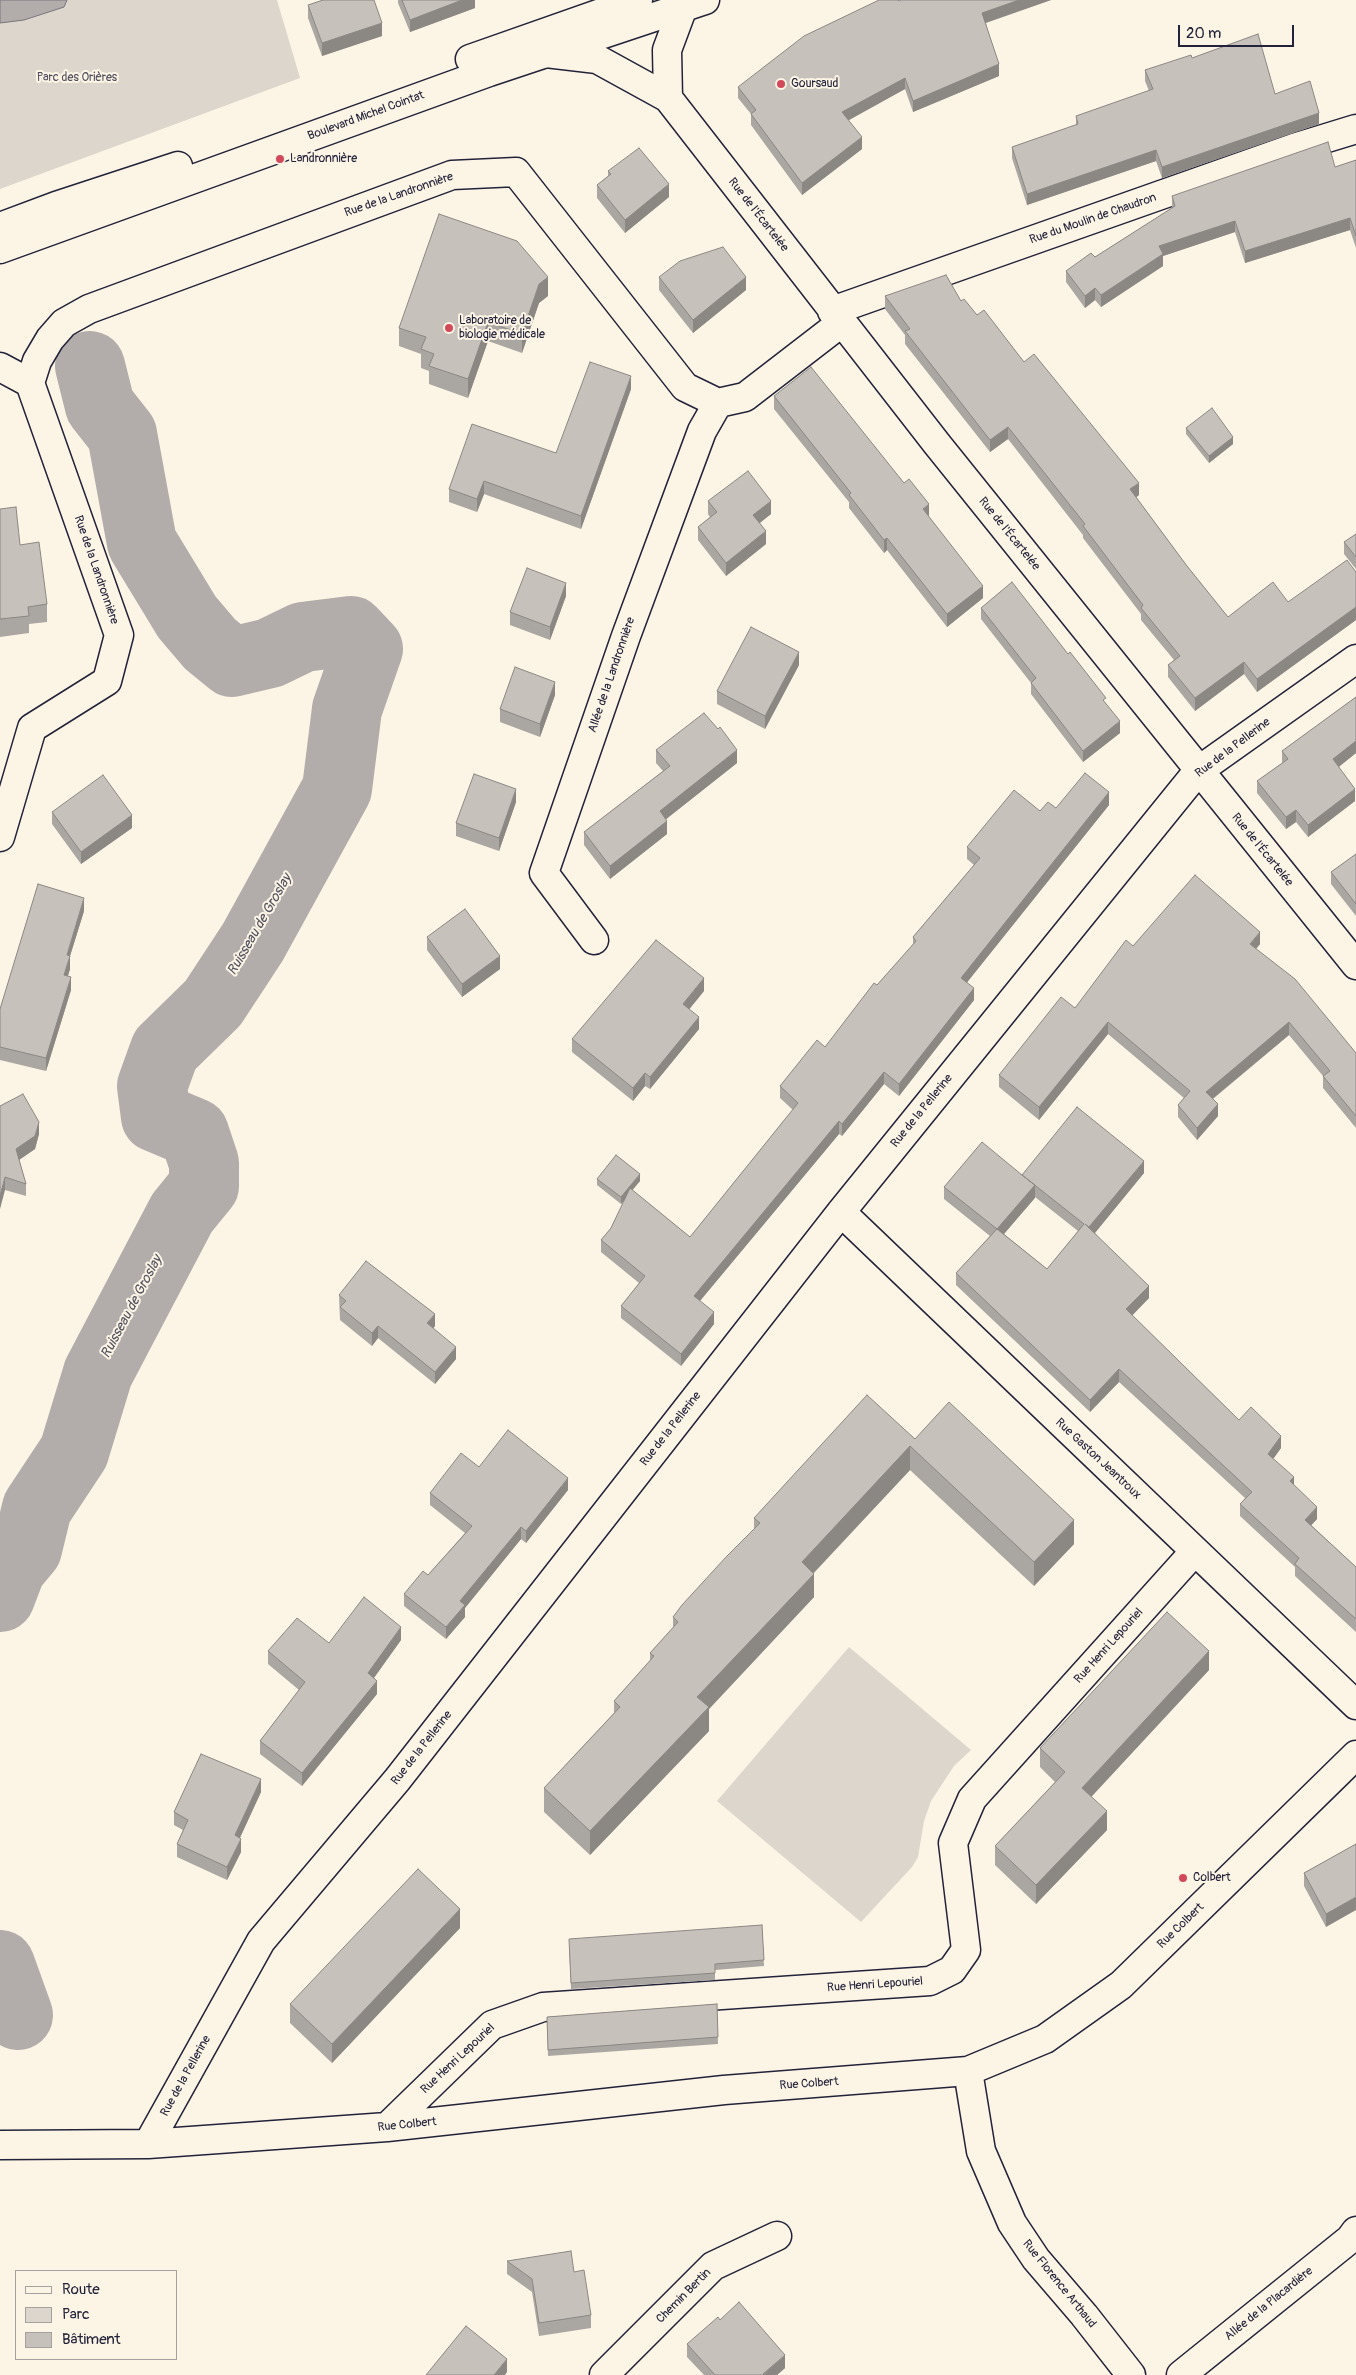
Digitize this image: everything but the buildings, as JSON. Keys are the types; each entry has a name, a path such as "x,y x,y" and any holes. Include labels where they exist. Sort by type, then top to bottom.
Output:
{"street":[{"name":"Boulevard Michel Cointat","path":"0,227 56,206 201,159 363,97 638,0"},
{"name":"Boulevard Michel Cointat","path":"0,249 489,72 694,4"},
{"path":"668,98 667,50 694,4"},
{"name":"Rue de l'Écartelée","path":"546,54 597,59 668,98 836,317 1198,771 1356,965"},
{"name":"Rue du Moulin de Chaudron","path":"836,317 1294,148 1356,129"},
{"name":"Rue de la Landronnière","path":"0,837 32,728 107,681 119,635 30,383 37,361 50,339 64,323 89,309 452,175 516,172 685,387 718,403"},
{"path":"718,403 745,397 836,317"},
{"path":"0,367 30,383"},
{"name":"Allée de la Landronnière","path":"594,940 544,872 626,636 702,431 718,403"},
{"name":"Rue de la Pellerine","path":"148,2144 261,1942 397,1780 841,1212 1198,771 1356,659"},
{"name":"Rue Gaston Jeantroux","path":"841,1212 1356,1705"},
{"name":"Rue Henri Lepouriel","path":"387,2127 492,2025 543,2007 930,1981 952,1970 966,1950 953,1843 972,1799 1195,1551"},
{"name":"Rue Colbert","path":"148,2144 387,2127 724,2090 968,2071 1045,2039 1121,1985 1356,1755"},
{"name":"Rue Florence Arthaud","path":"968,2071 981,2151 1012,2223 1036,2259 1084,2315 1131,2375"},
{"path":"0,2145 148,2144"},
{"name":"Allée de la Placardière","path":"1181,2375 1350,2239 1356,2231"},
{"name":"Chemin Bertin","path":"604,2375 713,2266 777,2236"}],"green space":[{"name":"Parc des Orières","path":"0,0 277,0 300,78 0,189"},
{"path":"849,1647 971,1750 954,1766 931,1801 924,1821 918,1857 912,1867 861,1922 717,1801"}],"shaded area":[{"path":"0,0 67,0 64,7 24,20 0,23"}],"waterway":[{"name":"Ruisseau de Groslay","path":"0,1597 11,1568 27,1549 37,1508 74,1452 98,1373 182,1213 204,1186 204,1163 194,1133 156,1117 152,1086 165,1050 213,1003 253,942 337,789 347,709 368,649 351,631 303,637 270,653 232,662 210,644 187,617 142,543 122,434 100,406 90,366"},
{"name":"Ruisseau de Groslay","path":"0,1965 18,2015"}],"place":[{"name":"Goursaud","path":"781,84"},
{"name":"Landronnière","path":"280,159"},
{"name":"Laboratoire de biologie médicale","path":"449,328"},
{"name":"Colbert","path":"1183,1878"}]}
